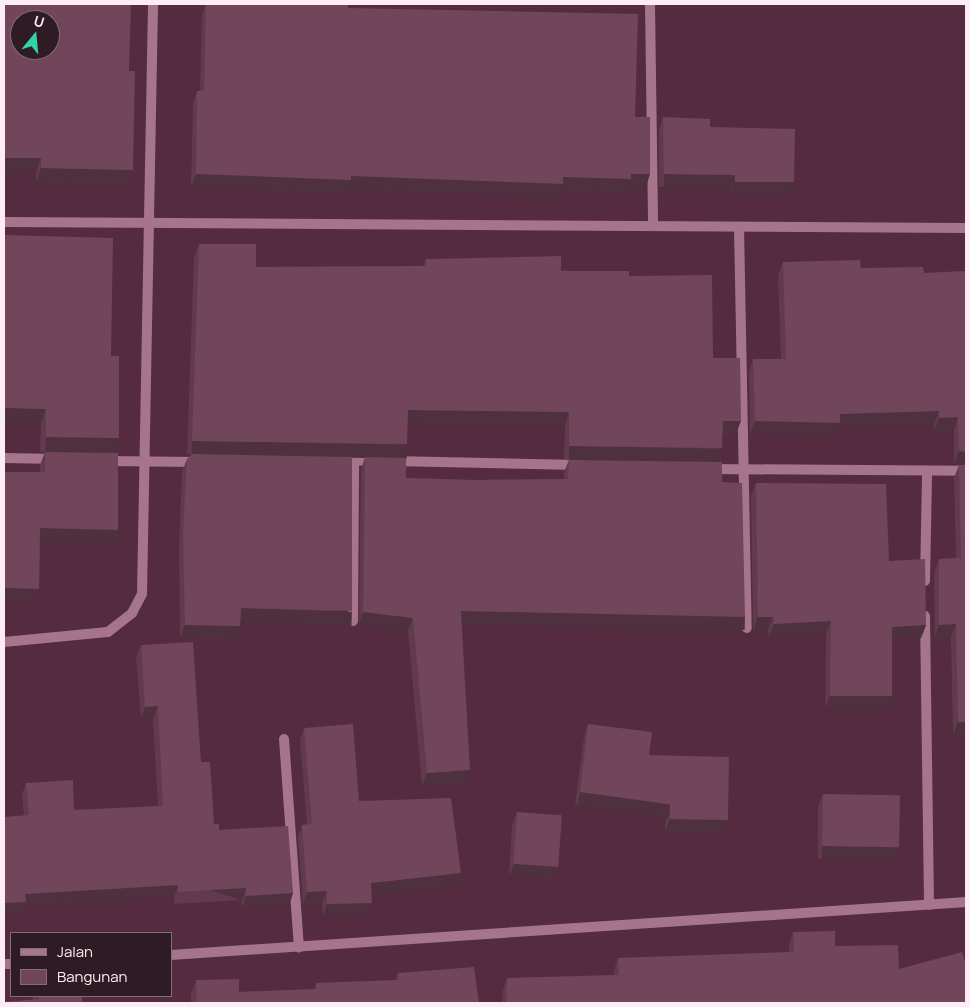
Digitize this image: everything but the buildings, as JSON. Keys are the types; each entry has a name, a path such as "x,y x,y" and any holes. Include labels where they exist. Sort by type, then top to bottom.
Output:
{"street":[{"path":"4,642 108,632 139,605 145,462 147,225 153,4"},
{"path":"650,4 653,226"},
{"path":"4,222 147,225 966,228"},
{"path":"739,227 747,628"},
{"path":"4,458 70,460"},
{"path":"89,460 215,462"},
{"path":"324,460 589,466"},
{"path":"353,620 354,460"},
{"path":"696,468 927,473 966,471"},
{"path":"927,473 925,595 929,904"},
{"path":"284,739 299,947"},
{"path":"172,955 966,902"}]}
